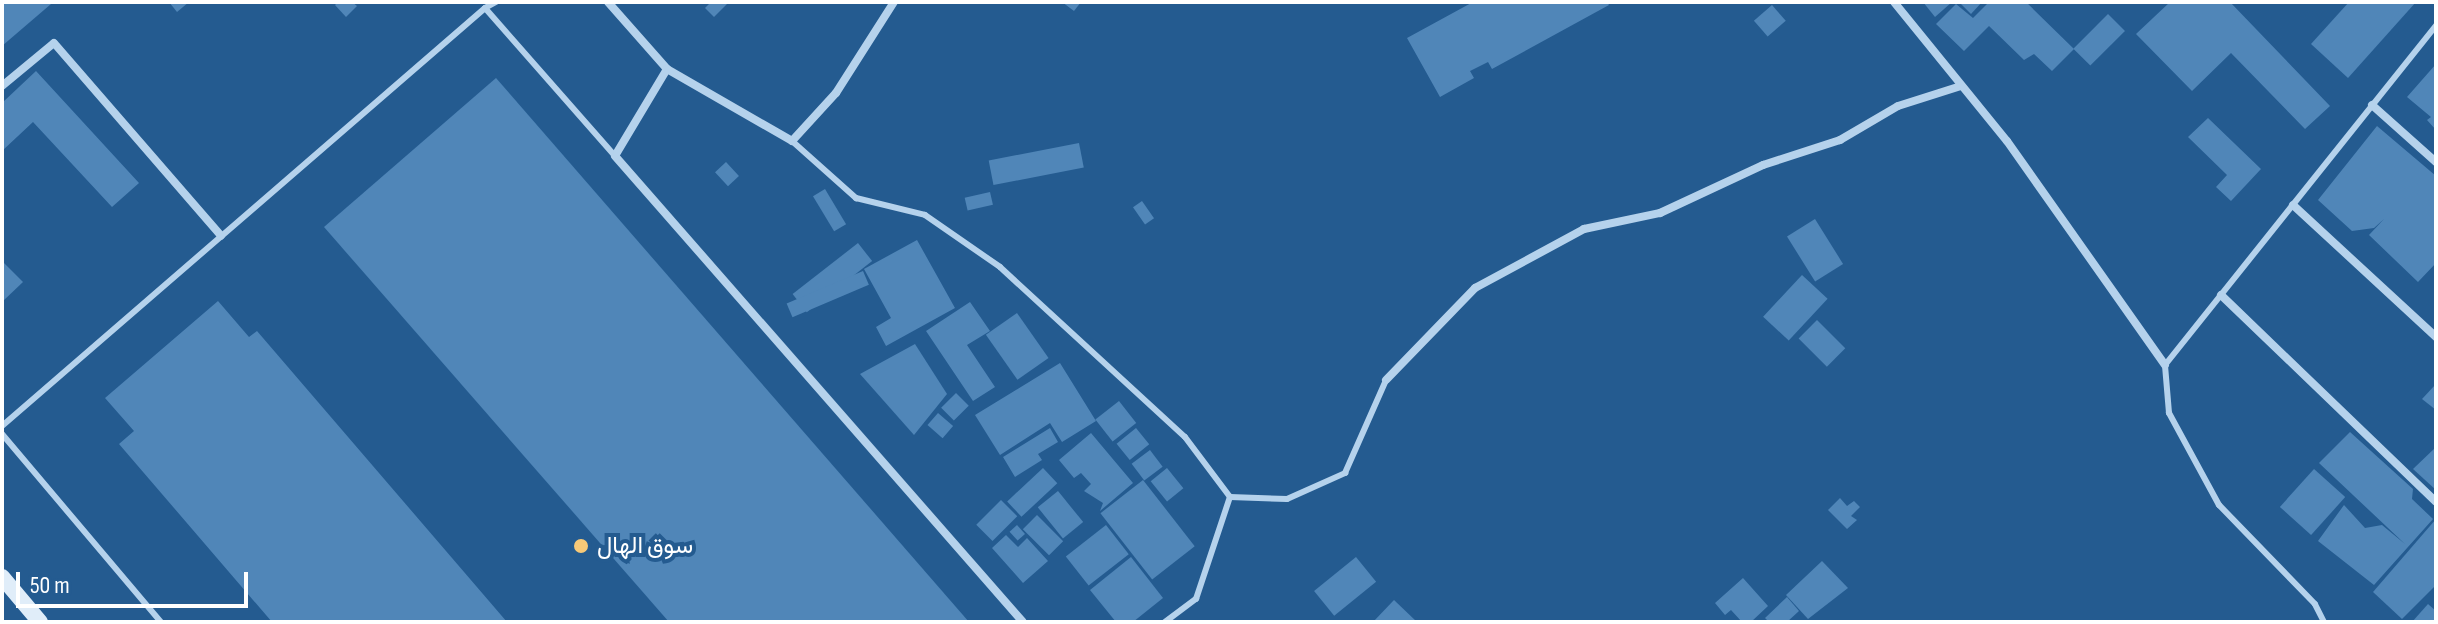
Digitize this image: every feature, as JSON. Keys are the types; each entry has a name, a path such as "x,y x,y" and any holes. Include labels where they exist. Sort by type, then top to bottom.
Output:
{"main road":[{"path":"5,588 40,622"}],"street":[{"path":"608,2 667,69 792,141 836,93 894,2"},
{"path":"1894,2 2007,141 2165,365"},
{"path":"2,86 54,43 221,236"},
{"path":"667,69 615,156 1023,622"},
{"path":"1386,380 1475,288 1584,229 1660,213 1763,165 1840,140 1898,106 1961,86"},
{"path":"2372,105 2436,162"},
{"path":"2293,205 2436,337"},
{"path":"2221,295 2436,502"}],"lane":[{"path":"2,426 485,8 496,2"},
{"path":"485,8 615,156"},
{"path":"2324,622 2315,604 2219,505 2169,413 2165,365 2436,25"},
{"path":"792,141 856,198 925,215 1000,267 1185,437 1230,497"},
{"path":"1230,497 1287,499 1345,473 1386,380"},
{"path":"2,434 161,622"},
{"path":"1165,622 1196,599 1230,497"}],"building":[{"path":"2,2 50,2 51,4 2,46"},
{"path":"169,2 189,2 177,12"},
{"path":"338,2 352,2 357,6 346,17 335,5"},
{"path":"711,2 729,2 714,17 705,8"},
{"path":"1062,2 1081,2 1074,11"},
{"path":"1473,2 1607,2 1609,5 1492,69 1488,62 1470,71 1474,78 1440,97 1407,38"},
{"path":"1923,2 1952,2 1935,17"},
{"path":"1959,2 1982,2 1971,14"},
{"path":"1989,2 2026,2 2074,49 2052,71 2034,54 2024,60 1989,26 1964,51 1936,24 1956,4 1973,18"},
{"path":"2170,2 2230,2 2330,106 2305,129 2231,53 2192,91 2136,34"},
{"path":"2349,2 2416,2 2348,78 2311,44"},
{"path":"1772,5 1786,21 1768,37 1754,21"},
{"path":"2108,14 2125,31 2090,66 2073,49"},
{"path":"2436,64 2436,130 2427,120 2431,117 2407,97"},
{"path":"36,71 139,183 112,207 33,122 2,151 2,103"},
{"path":"496,78 969,622 669,622 324,227"},
{"path":"2208,118 2261,169 2231,201 2216,187 2227,175 2188,137"},
{"path":"2377,126 2436,176 2436,263 2418,282 2369,235 2384,219 2374,228 2352,231 2318,200"},
{"path":"1079,143 1084,168 993,185 989,161"},
{"path":"726,162 739,176 728,186 715,172"},
{"path":"825,189 846,224 834,231 813,196"},
{"path":"990,192 993,205 968,211 965,198"},
{"path":"1142,201 1154,218 1145,225 1133,207"},
{"path":"1815,219 1843,264 1815,281 1787,236"},
{"path":"917,240 955,308 886,346 876,327 891,318 864,269"},
{"path":"858,243 872,261 807,312 793,294"},
{"path":"2,261 23,282 2,302"},
{"path":"863,271 869,285 792,317 787,303"},
{"path":"1802,275 1828,299 1789,341 1763,317"},
{"path":"218,301 249,337 257,331 507,622 272,622 119,444 134,431 105,398"},
{"path":"970,302 990,331 967,345 995,387 973,401 926,331"},
{"path":"1017,313 1049,358 1017,380 986,335"},
{"path":"1817,320 1845,348 1827,367 1799,338"},
{"path":"915,344 947,394 914,435 860,374"},
{"path":"1060,363 1096,421 1062,442 1050,423 1000,455 975,415"},
{"path":"2436,384 2436,410 2422,399"},
{"path":"956,393 969,406 954,421 941,408"},
{"path":"1119,401 1136,423 1113,442 1095,419"},
{"path":"938,413 953,426 943,438 928,425"},
{"path":"1050,428 1058,442 1038,454 1042,460 1015,477 1003,457"},
{"path":"1136,428 1149,444 1130,460 1117,444"},
{"path":"2350,432 2413,489 2412,499 2433,519 2374,585 2318,541 2344,505 2365,528 2382,525 2405,544 2319,463"},
{"path":"1091,433 1133,483 1100,511 1103,503 1084,491 1091,484 1081,473 1074,478 1059,460"},
{"path":"2436,447 2436,490 2413,469"},
{"path":"1150,450 1163,467 1144,481 1132,464"},
{"path":"1043,468 1057,483 1021,517 1007,501"},
{"path":"1167,468 1183,488 1167,501 1151,481"},
{"path":"2314,469 2345,497 2311,535 2280,507"},
{"path":"1143,480 1195,546 1152,579 1100,513"},
{"path":"1058,491 1083,522 1063,538 1038,507"},
{"path":"1840,498 1847,506 1854,501 1860,507 1851,516 1857,520 1847,529 1828,510"},
{"path":"1001,500 1017,516 993,541 976,525"},
{"path":"1037,515 1063,541 1049,555 1023,529"},
{"path":"2436,519 2436,585 2402,619 2373,592"},
{"path":"1017,525 1025,534 1018,541 1010,532"},
{"path":"1106,525 1129,554 1089,586 1066,556"},
{"path":"1006,535 1018,547 1027,538 1048,561 1023,583 992,548"},
{"path":"1131,557 1163,598 1133,622 1116,622 1090,590"},
{"path":"1356,557 1376,582 1334,616 1314,591"},
{"path":"1822,561 1848,588 1808,619 1786,595"},
{"path":"1743,578 1768,606 1751,622 1742,622 1731,610 1725,615 1715,603"},
{"path":"1787,597 1799,611 1787,622 1769,622 1765,618"},
{"path":"1394,600 1417,622 1373,622"},
{"path":"2428,604 2436,611 2436,622 2412,622"}],"place":[{"name":"سوق الهال","path":"581,546"}]}
